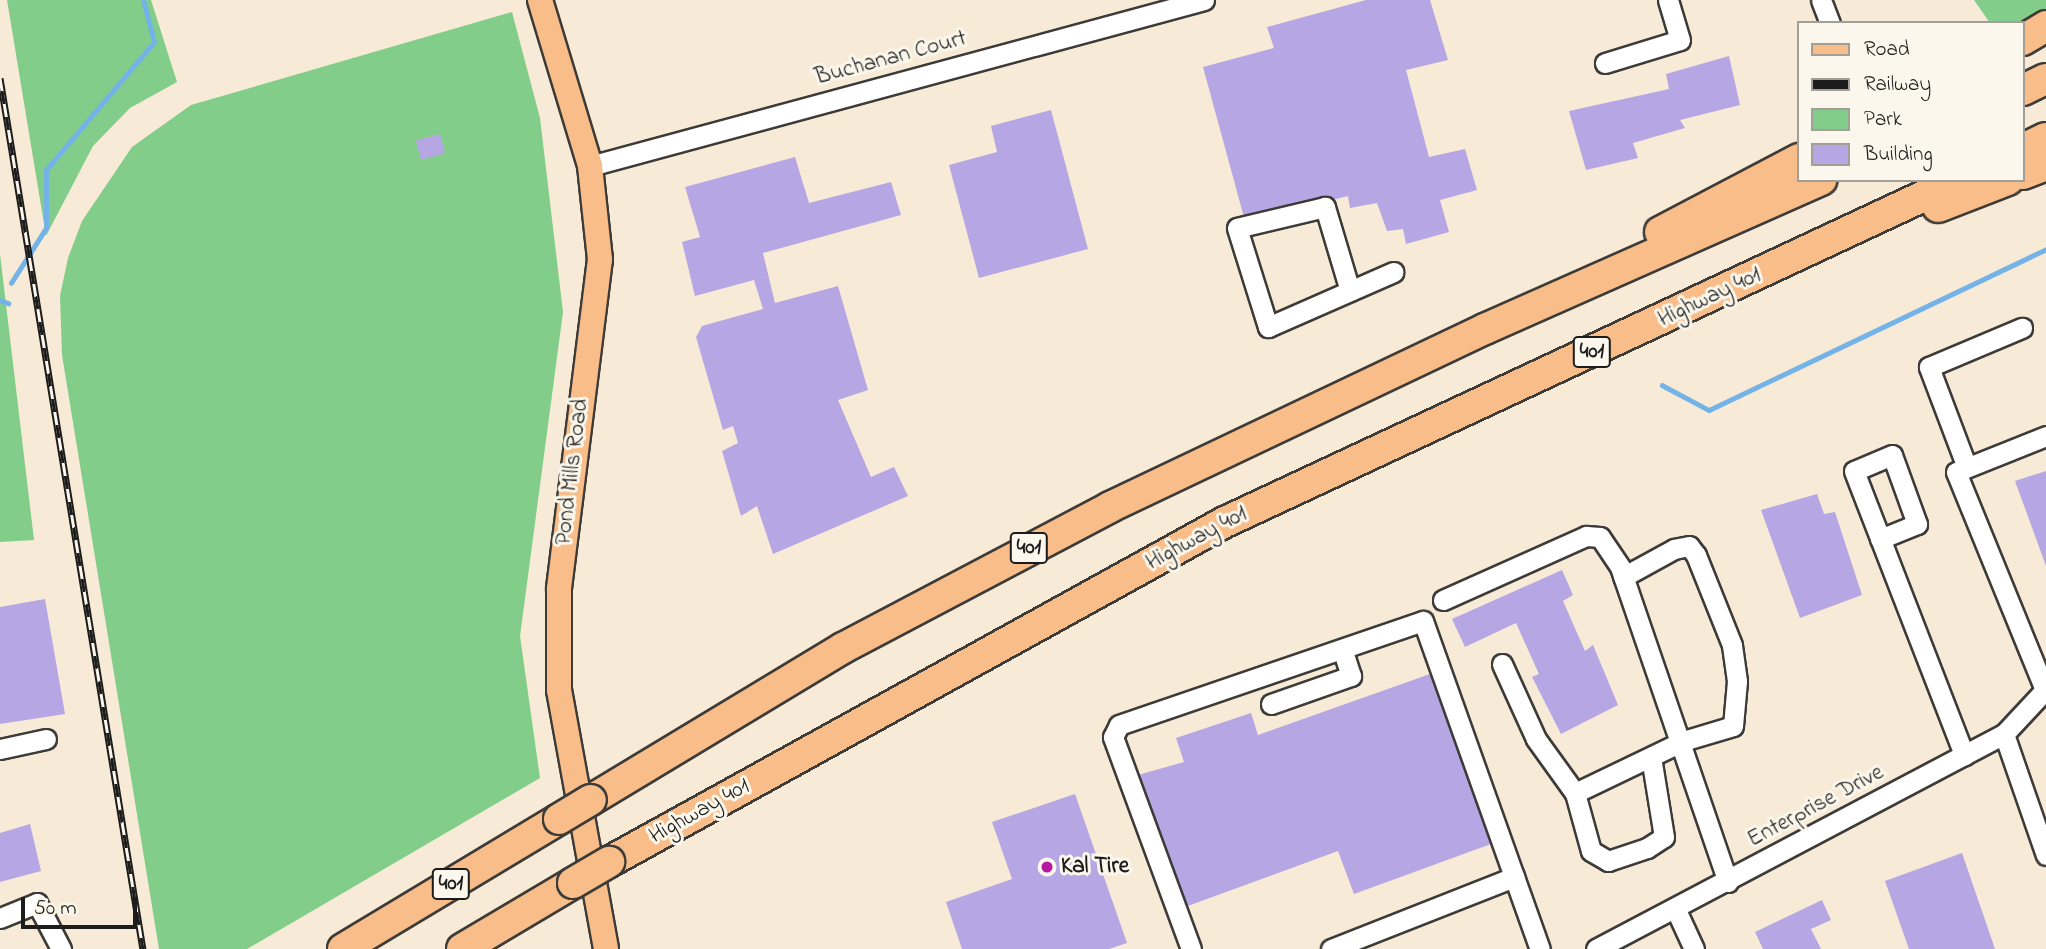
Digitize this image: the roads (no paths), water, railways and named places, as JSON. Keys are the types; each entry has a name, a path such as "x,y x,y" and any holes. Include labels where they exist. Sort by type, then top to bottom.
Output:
{"highway":[{"path":"2025,39 2046,26"},
{"path":"2025,89 2046,79"},
{"path":"2025,148 2046,138"},
{"path":"1485,329 1798,160"},
{"path":"2025,173 2046,165"},
{"name":"401","path":"343,949 970,578 1485,329 1816,182"},
{"name":"Highway 401","path":"462,949 609,862 1225,522 1786,263 1954,182"},
{"path":"1786,263 2003,182"}],"main road":[{"name":"Pond Mills Road","path":"540,0 590,166 600,259 559,589 559,690 606,949"}],"street":[{"name":"Buchanan Court","path":"590,166 1204,0"},
{"path":"1605,63 1680,40 1668,0"},
{"path":"1821,0 1829,21"},
{"path":"1350,291 1325,207 1237,228 1268,327 1350,291 1393,272"},
{"path":"1966,465 1929,367 2022,328"},
{"path":"2045,689 1956,472 1966,465 2046,436"},
{"path":"1443,600 1586,536 1600,537 1623,577 1683,741 1728,882"},
{"path":"1880,539 1964,755"},
{"path":"1575,793 1683,741 1732,726 1737,713 1731,645 1712,583 1689,546 1623,577"},
{"path":"1191,949 1114,737 1119,725 1423,621 1540,949"},
{"path":"1271,704 1351,676 1342,649"},
{"path":"1502,664 1536,739 1575,793 1591,851 1608,861 1632,856 1664,837 1651,757"},
{"name":"Enterprise Drive","path":"1596,949 1676,910 2004,733 2045,689"},
{"path":"2004,733 2046,855"},
{"path":"0,749 46,739"},
{"path":"1331,949 1514,877"},
{"path":"0,918 37,903 61,949"},
{"path":"1676,910 1694,949"}],"waterway":[{"path":"11,283 46,228 46,170 154,42 143,0"},
{"path":"1662,385 1709,410 2046,249"},
{"path":"0,300 8,303"}],"railway":[{"path":"0,78 143,949"}],"place":[{"name":"Kal Tire","path":"1047,867"}]}
